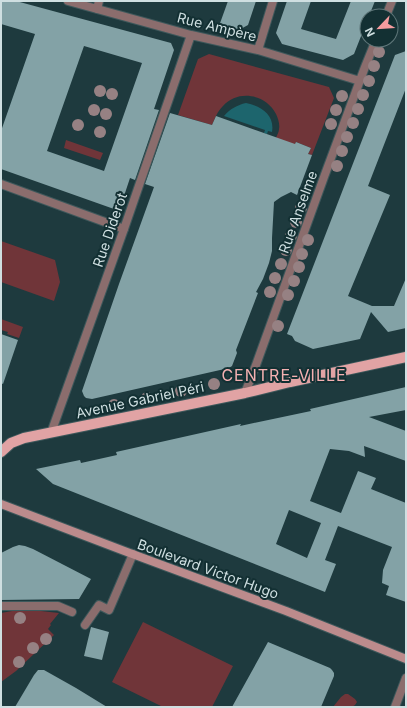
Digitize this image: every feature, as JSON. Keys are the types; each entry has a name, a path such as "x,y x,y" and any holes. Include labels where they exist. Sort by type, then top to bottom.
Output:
{"main road":[{"name":"Avenue Gabriel Péri","path":"1,452 11,443 24,438 245,393 406,357"},
{"name":"Boulevard Victor Hugo","path":"1,504 286,611 406,660"}],"street":[{"name":"Rue Ampère","path":"68,1 98,5 191,35 258,50 360,81"},
{"path":"258,50 273,1"},
{"name":"Rue Diderot","path":"51,433 191,35"},
{"name":"Rue Anselme","path":"245,393 373,48"},
{"path":"1,184 124,229"},
{"path":"85,625 99,605 108,610 133,554"},
{"path":"1,606 58,606 72,612"},
{"path":"395,707 406,678"}],"shaded area":[{"path":"209,54 329,87 334,98 312,155 308,154 311,148 296,142 294,148 276,138 279,131 279,121 277,116 266,102 259,98 244,96 236,97 229,101 216,115 212,125 178,115 198,59"},
{"path":"66,140 103,153 100,160 64,148"},
{"path":"1,241 55,260 60,282 54,301 1,282"},
{"path":"1,319 23,327 19,338 7,334 8,332 1,330"},
{"path":"12,611 41,611 59,613 48,629 54,635 16,671 1,682 1,613"},
{"path":"143,622 233,666 212,707 163,707 112,682"},
{"path":"348,694 355,699 357,702 355,705 352,707 333,707 341,697"}],"water":[{"path":"246,103 257,106 266,112 271,121 272,132 268,131 267,134 264,133 265,130 224,116 234,108"}],"building":[{"path":"1,1 16,1 171,43 174,50 154,109 159,110 135,180 130,178 121,205 114,209 1,169 1,131 35,34 1,24","holes":["84,46 142,63 104,171 47,151"]},
{"path":"228,1 256,1 248,25 237,31 219,26"},
{"path":"287,1 311,1 301,29 336,39 351,1 375,1 372,8 359,8 359,41 354,54 343,60 282,44 276,33"},
{"path":"406,51 406,88 368,186 390,195 348,296 372,306 394,306 406,278 406,328 388,332 371,312 360,339 313,349 295,341 292,336 287,334 395,55"},
{"path":"170,113 212,125 216,116 295,144 296,142 311,148 308,154 312,155 297,195 291,192 274,202 272,251 269,263 256,292 258,293 236,350 237,353 232,366 229,368 92,399 86,398 82,391 154,187 145,184"},
{"path":"1,334 18,340 3,384 1,383"},
{"path":"406,387 406,410 369,417 406,431 406,461 364,446 365,457 349,451 330,449 310,501 341,513 358,471 376,478 371,489 406,503 406,602 386,595 389,586 382,583 383,570 392,547 338,526 325,560 336,564 325,592 53,484 36,469 80,460 81,463 117,455 116,452 241,424 240,426 311,411 310,409","holes":["289,510 321,523 307,558 276,544"]},
{"path":"19,545 33,549 91,579 79,599 1,600 1,553"},
{"path":"91,627 109,632 102,660 84,656"},
{"path":"268,642 332,670 334,676 321,707 232,707"},
{"path":"38,670 44,670 107,707 15,707"}],"district":[{"name":"CENTRE-VILLE","path":"284,375"}]}
